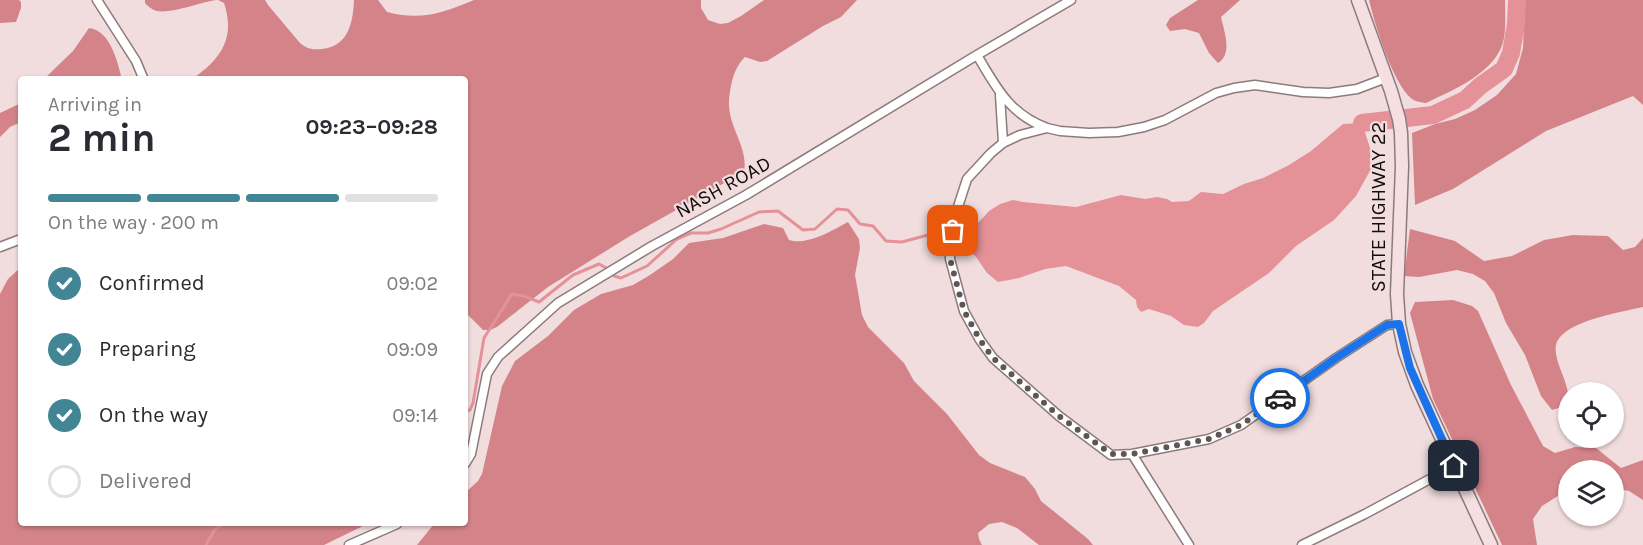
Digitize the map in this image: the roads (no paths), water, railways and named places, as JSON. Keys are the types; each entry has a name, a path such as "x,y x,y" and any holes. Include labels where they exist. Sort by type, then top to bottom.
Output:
{"main road":[{"name":"STATE HIGHWAY 22","path":"1358,0 1396,106 1401,133 1402,166 1397,294 1399,324 1410,368 1491,545"}],"street":[{"path":"97,0 136,62 142,76"},
{"name":"NASH ROAD","path":"468,459 471,454 487,374 498,357 558,303 652,246 746,195 1071,0"},
{"path":"977,55 1000,95 1017,111 1038,125 1047,128 1089,133 1118,132 1144,127 1165,120 1215,93 1234,88 1255,85 1303,92 1329,93 1357,89 1386,78"},
{"path":"1000,95 1003,143"},
{"path":"1047,128 1020,135 1003,143 968,179 955,216 950,259 964,311 993,358 1059,416 1111,454 1132,454 1209,439 1241,425 1387,325 1399,324"},
{"path":"0,247 18,240"},
{"path":"1132,454 1189,545"},
{"path":"1302,545 1454,466"},
{"path":"348,545 392,526"}],"waterway":[{"path":"1362,123 1433,115 1465,100 1504,69 1511,53 1517,0"},
{"path":"614,276 621,278 647,266 677,239 691,233 708,233 721,229 759,212 778,211 803,230 815,229 837,209 848,210 860,224 873,226 886,241 902,242 928,235 936,230 964,234"},
{"path":"468,410 473,403 484,338 512,294 539,302 573,275 599,264 608,269"},
{"path":"206,545 215,529 220,526"}]}
